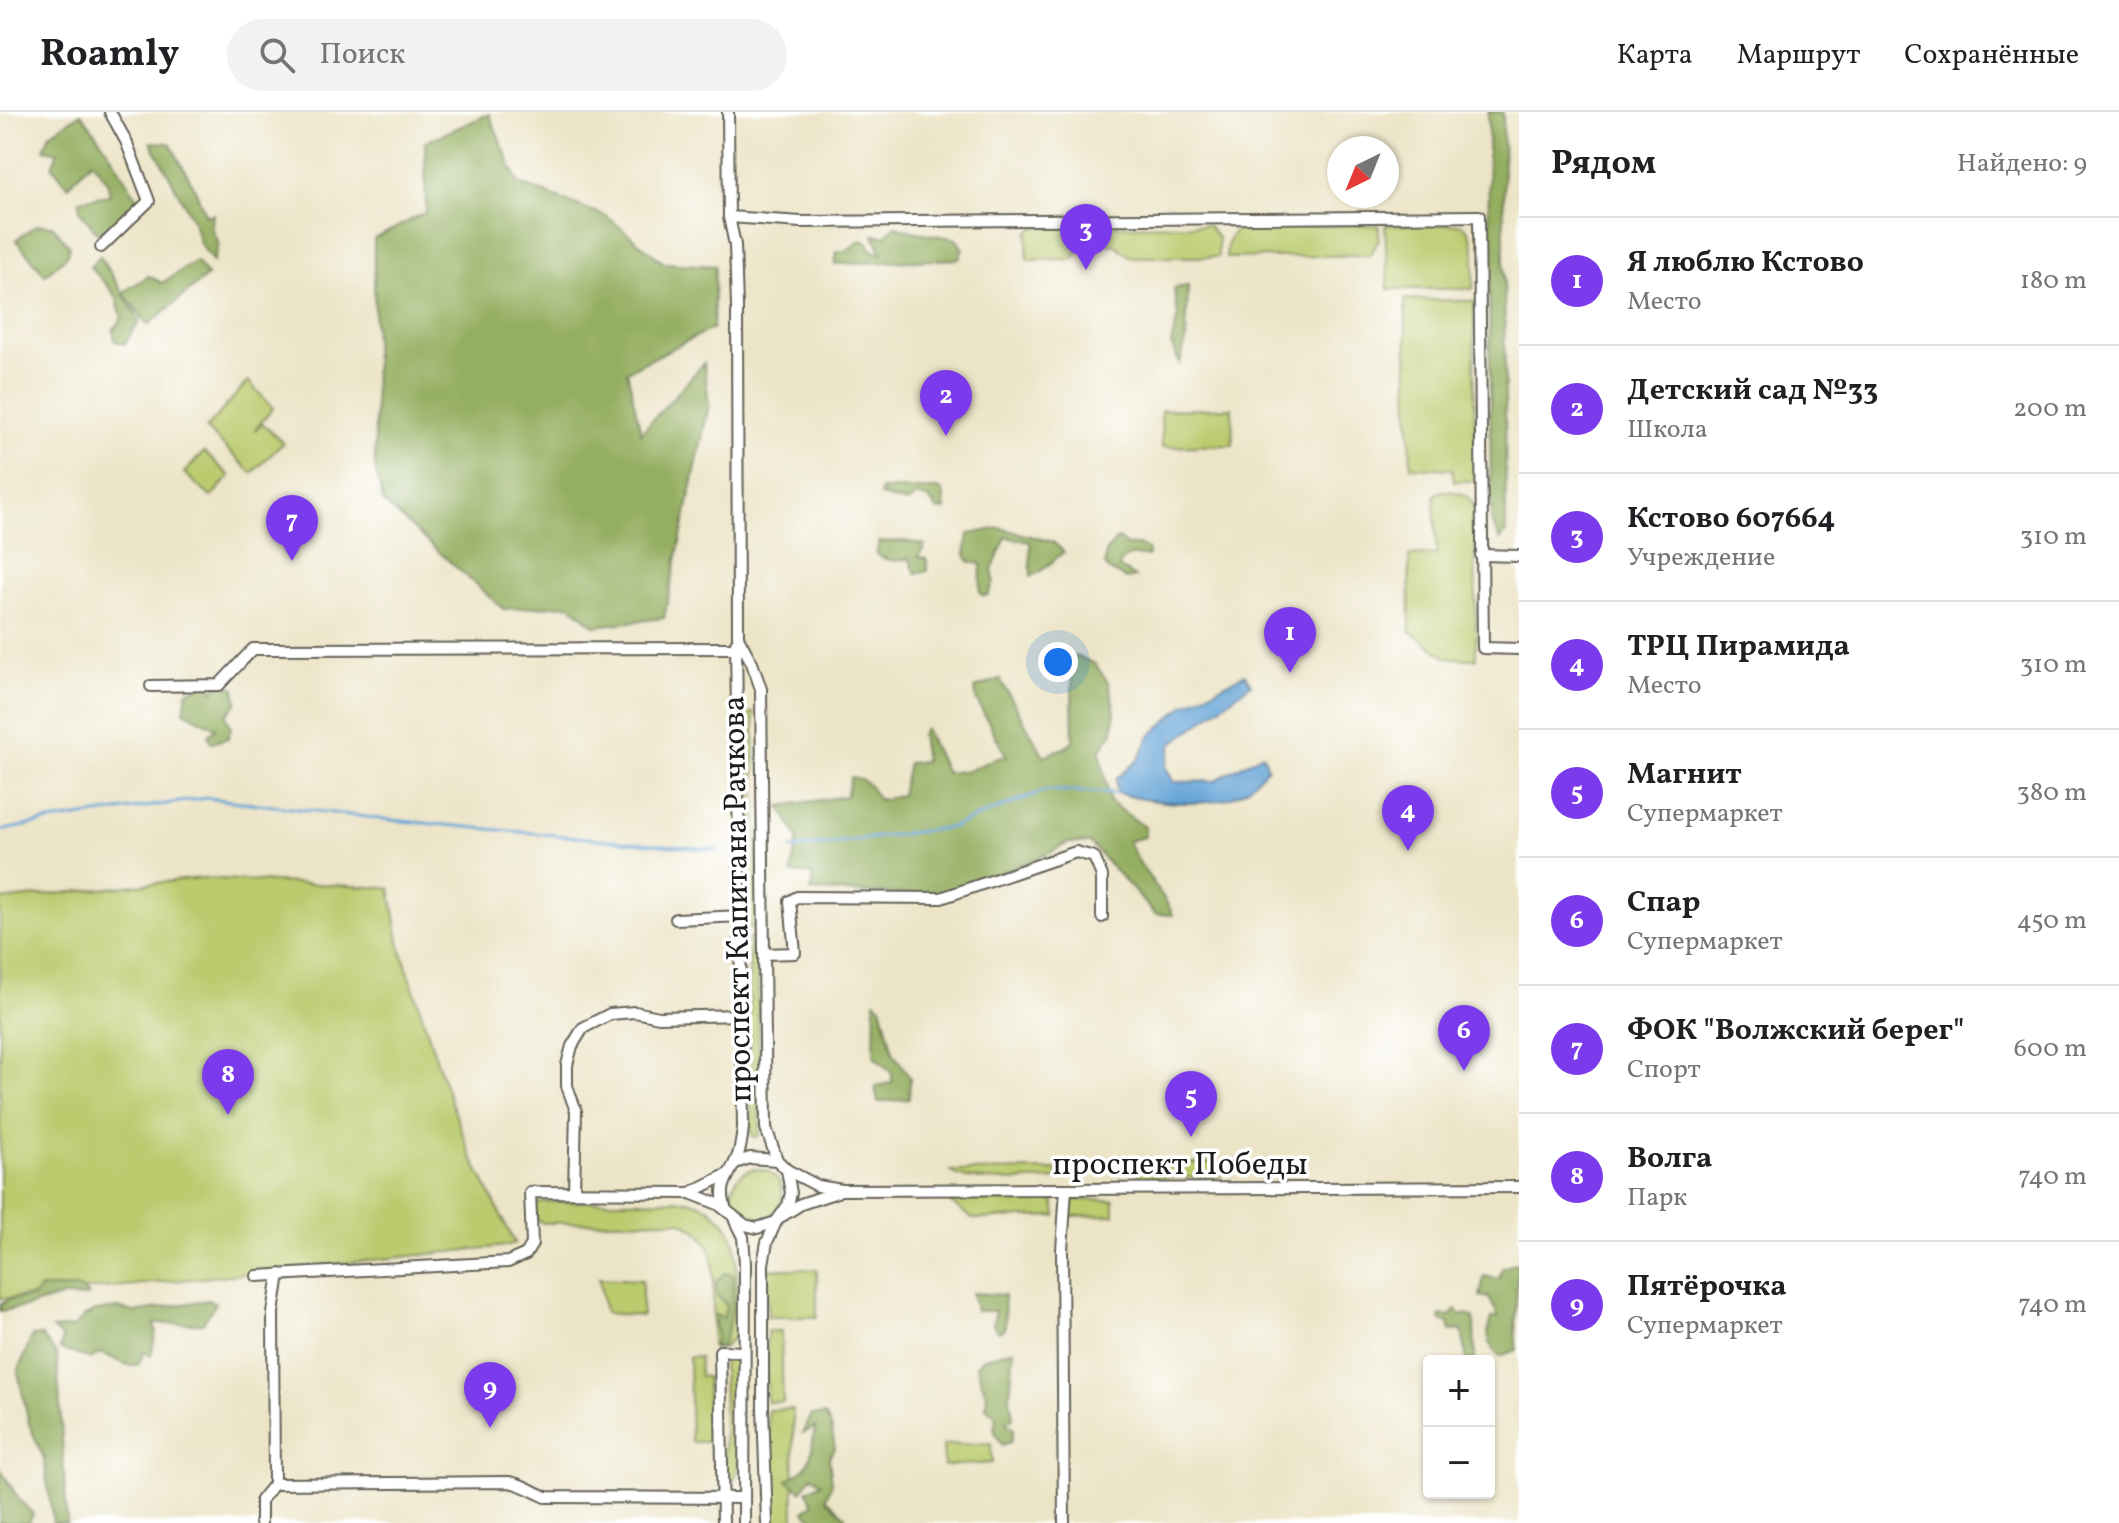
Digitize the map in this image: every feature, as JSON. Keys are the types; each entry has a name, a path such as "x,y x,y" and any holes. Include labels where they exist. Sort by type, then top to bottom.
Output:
{"street":[{"path":"101,247 149,201 126,141 110,112"},
{"name":"проспект Капитана Рачкова","path":"728,112 729,217 735,245 737,306 736,643 752,663 761,689 766,1128 777,1160"},
{"path":"729,217 801,222 1479,216 1483,648 1519,649"},
{"path":"1481,555 1519,556"},
{"path":"151,686 219,685 253,649 736,643 743,1136 735,1163 726,1175 690,1193"},
{"path":"737,692 750,687 761,689"},
{"path":"764,954 795,953 790,901 797,897 941,898 1076,852 1094,857 1102,876 1102,917"},
{"path":"676,919 742,916"},
{"path":"574,1191 576,1111 567,1086 567,1065 572,1046 583,1028 610,1014 635,1012 659,1017 742,1015"},
{"path":"735,1163 750,1158 777,1160 787,1170 818,1186 842,1190"},
{"path":"767,1523 763,1264 767,1242 788,1205 791,1193 787,1170"},
{"path":"726,1175 722,1199 743,1237 745,1263 744,1523"},
{"name":"проспект Победы","path":"842,1190 1519,1187"},
{"path":"1064,1523 1062,1250 1066,1189"},
{"path":"257,1276 508,1262 526,1254 532,1244 530,1192 690,1193 703,1197 757,1228 779,1219 801,1204 842,1190"},
{"path":"745,1263 763,1264"},
{"path":"261,1523 261,1500 274,1484 273,1313 279,1274"},
{"path":"723,1523 720,1351 744,1352"},
{"path":"274,1484 509,1482 518,1483 546,1497 743,1498"}],"green space":[{"path":"1488,112 1503,112 1506,533 1500,540 1491,520"},
{"path":"81,113 140,203 109,229 98,234 80,211 79,200 110,195 107,181 92,161 68,186 52,166 58,152 44,149 50,134"},
{"path":"489,114 518,183 606,216 664,263 715,266 713,328 627,371 641,433 704,363 709,405 664,618 595,626 570,605 503,609 383,502 375,467 374,239 426,212 425,142"},
{"path":"151,142 170,143 206,216 213,214 211,227 218,244 213,262 200,243 193,220"},
{"path":"1461,224 1467,229 1473,244 1473,289 1388,289 1385,225"},
{"path":"37,225 53,226 70,247 66,257 45,275 16,240"},
{"path":"1090,225 1095,228 1095,244 1083,244 1073,259 1027,260 1028,232 1035,227"},
{"path":"1208,225 1218,238 1218,257 1130,257 1116,245 1107,244 1103,237 1107,226"},
{"path":"1379,225 1379,240 1370,255 1226,258 1229,239 1241,226"},
{"path":"896,226 956,239 963,249 959,259 835,264 837,252 846,251 861,240 868,243 872,251 882,254 874,235 885,236"},
{"path":"100,256 140,321 124,344 115,341 113,330 122,319 117,299 90,267"},
{"path":"196,261 207,276 148,325 123,292 149,276 162,283"},
{"path":"1188,286 1186,339 1180,364 1171,344 1178,316 1174,288"},
{"path":"1405,299 1474,301 1475,481 1454,481 1452,469 1411,467"},
{"path":"248,381 273,408 254,431 262,423 283,443 252,473 206,429"},
{"path":"1232,408 1233,445 1162,447 1161,410"},
{"path":"204,452 230,476 211,497 184,473"},
{"path":"881,489 938,489 943,491 945,510 936,509 929,499 917,495 907,503 880,496"},
{"path":"1442,491 1462,494 1475,508 1476,659 1447,658 1410,631 1409,556 1437,554 1434,499 1435,494"},
{"path":"1000,528 1053,542 1064,552 1031,576 1030,542 1006,537 992,570 994,581 988,595 983,596 980,593 981,564 970,562 965,553 969,534"},
{"path":"1118,538 1127,546 1139,545 1148,550 1148,556 1130,556 1119,567 1135,577 1127,579 1105,565 1106,551"},
{"path":"905,541 925,545 919,557 927,559 927,571 916,574 909,558 892,560 876,554 879,542"},
{"path":"1077,656 1095,664 1109,684 1115,711 1113,732 1100,751 1110,802 1145,827 1145,837 1128,841 1173,915 1155,914 1090,843 1068,843 944,895 811,891 813,875 791,873 798,838 780,806 846,796 851,777 864,782 879,800 901,795 908,763 925,761 921,734 925,729 946,773 970,770 996,758 1007,757 977,701 975,688 1000,679 1044,756 1066,747 1073,741 1072,680 1065,661"},
{"path":"207,682 214,691 217,683 235,688 237,703 226,715 231,728 228,738 212,743 208,736 216,728 184,711 187,692"},
{"path":"745,713 754,713 758,928 748,928"},
{"path":"201,878 390,888 400,946 442,1077 470,1154 515,1243 0,1299 0,900"},
{"path":"749,937 757,937 760,1135 755,1137 751,1134"},
{"path":"875,1001 881,1006 893,1052 910,1078 909,1099 878,1102 875,1086 892,1083 892,1073 874,1056"},
{"path":"1222,1162 1223,1172 1219,1177 1138,1178 1142,1165"},
{"path":"757,1169 775,1176 782,1194 775,1212 757,1219 739,1212 732,1194 739,1176"},
{"path":"1059,1170 1055,1179 1016,1181 970,1178 950,1171"},
{"path":"688,1200 716,1214 727,1225 736,1247 736,1336 723,1348 712,1348 714,1283 711,1251 694,1229 679,1221 543,1223 536,1220 536,1205 541,1202"},
{"path":"1054,1200 1056,1216 973,1219 948,1201"},
{"path":"1074,1200 1114,1200 1114,1215 1066,1216"},
{"path":"1517,1263 1517,1350 1500,1356 1492,1348 1488,1334 1491,1318 1499,1317 1489,1298 1480,1296 1484,1276 1499,1279 1502,1268"},
{"path":"767,1269 817,1269 817,1317 768,1317"},
{"path":"725,1273 733,1275 733,1303 728,1331 720,1348 714,1346 717,1336 713,1315 724,1318 726,1305 717,1295 716,1282"},
{"path":"599,1278 642,1280 642,1316 605,1313"},
{"path":"40,1288 79,1288 89,1295 61,1297 0,1311 0,1305 9,1299 32,1298"},
{"path":"972,1293 1004,1295 1005,1328 999,1332 993,1325 995,1311 976,1311"},
{"path":"208,1300 216,1303 203,1323 154,1324 156,1332 151,1355 144,1352 138,1365 127,1365 101,1353 91,1359 59,1349 63,1338 52,1329 74,1327 95,1311 118,1308 134,1312"},
{"path":"1456,1310 1462,1316 1466,1314 1474,1318 1475,1355 1466,1355 1462,1330 1451,1331 1449,1323 1440,1320 1440,1315 1449,1317"},
{"path":"767,1331 781,1331 783,1402 767,1402"},
{"path":"41,1335 57,1355 67,1523 53,1523 44,1459 29,1424 18,1372 32,1336"},
{"path":"1014,1349 1010,1397 1013,1418 1006,1422 1014,1429 1011,1442 1002,1445 994,1430 996,1416 986,1407 987,1396 976,1365 983,1359"},
{"path":"723,1355 730,1355 736,1360 738,1470 733,1482 725,1489"},
{"path":"689,1357 699,1357 700,1376 707,1377 708,1442 691,1442"},
{"path":"793,1409 794,1523 769,1523 768,1410"},
{"path":"811,1415 825,1415 831,1426 835,1448 829,1457 832,1483 826,1498 845,1516 844,1523 811,1523 813,1519 804,1511 813,1504 807,1491 821,1483 812,1476 801,1491 787,1480 802,1470 810,1459 815,1427 803,1433"},
{"path":"991,1443 992,1463 944,1466 943,1445"},
{"path":"0,1468 19,1500 33,1514 29,1523 0,1523"}],"water":[{"path":"1245,674 1251,684 1172,744 1166,767 1174,782 1214,781 1263,754 1268,768 1251,785 1228,798 1196,803 1145,799 1117,793 1116,779 1138,760 1150,736 1184,705"}],"waterway":[{"path":"791,849 952,827 1046,790 1117,793"},
{"path":"0,831 207,798 392,820 718,850"}],"place":[{"name":"Кстово 607664","path":"1086,270"},
{"name":"Детский сад №33","path":"946,436"},
{"name":"ФОК \"Волжский берег\"","path":"292,561"},
{"name":"Я люблю Кстово","path":"1290,673"},
{"name":"ТРЦ Пирамида","path":"1408,851"},
{"name":"Спар","path":"1464,1071"},
{"name":"Волга","path":"228,1115"},
{"name":"Магнит","path":"1191,1137"},
{"name":"Пятёрочка","path":"490,1428"}]}
